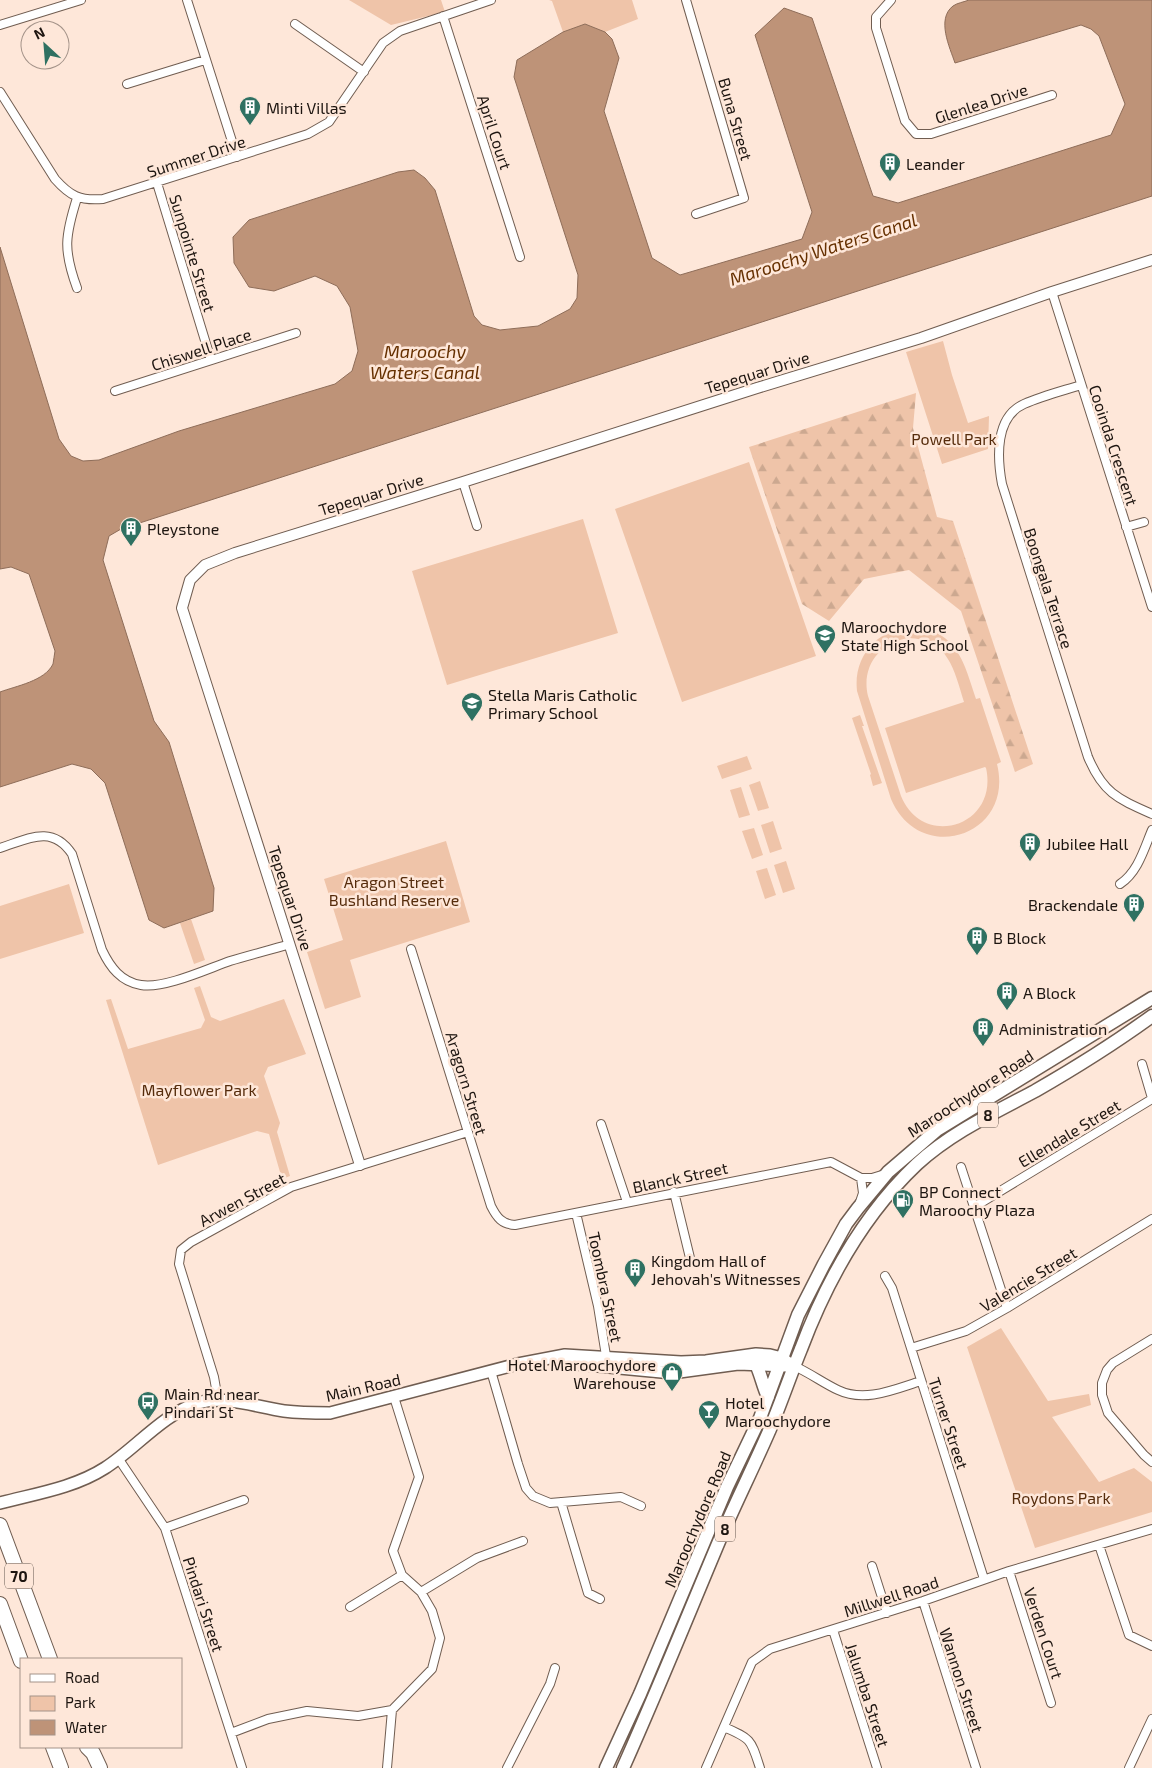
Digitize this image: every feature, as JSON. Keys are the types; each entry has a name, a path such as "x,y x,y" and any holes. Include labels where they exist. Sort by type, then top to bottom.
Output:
{"highway":[{"name":"70","path":"0,1525 50,1658"},
{"name":"70","path":"0,1604 20,1658"},
{"path":"46,1748 53,1768"},
{"path":"53,1748 61,1768"},
{"path":"82,1748 90,1768"},
{"path":"88,1748 93,1753 100,1768"}],"main road":[{"name":"Maroochydore Road","path":"606,1768 640,1694 727,1487 768,1397 798,1315 839,1236 858,1208 886,1174 937,1130 1152,998"},
{"name":"Maroochydore Road","path":"622,1768 657,1692 721,1538 770,1430 817,1309 842,1261 865,1223 902,1179 936,1148 964,1129 1070,1070 1152,1016"},
{"name":"Main Road","path":"606,1361 706,1361 751,1354 770,1355 780,1363"},
{"name":"Main Road","path":"0,1503 91,1476 174,1415 199,1403 218,1400 305,1413 330,1413 525,1362 548,1360 565,1355 672,1372 738,1364 780,1363 794,1366"},
{"path":"756,1364 768,1397"}],"street":[{"path":"0,25 81,0"},
{"path":"187,0 237,157"},
{"name":"Summer Drive","path":"77,198 102,199 158,183 308,134 328,122 364,72 382,43 400,31 491,0"},
{"name":"Buna Street","path":"686,0 744,198 696,214"},
{"name":"Glenlea Drive","path":"890,0 876,18 876,28 905,121 916,134 931,134 1052,95"},
{"name":"April Court","path":"443,16 520,257"},
{"path":"295,24 364,72"},
{"path":"127,84 205,60"},
{"path":"0,93 55,179 65,190 77,198 69,223 66,251 77,288"},
{"name":"Sunpointe Street","path":"158,183 211,360"},
{"name":"Tepequar Drive","path":"360,1165 182,608 190,580 205,565 235,553 463,482 747,390 921,338 1052,292 1152,260"},
{"name":"Cooinda Crescent","path":"1052,292 1152,607"},
{"name":"Chiswell Place","path":"115,391 296,333"},
{"name":"Boongala Terrace","path":"1081,386 1024,404 1009,416 1003,427 1000,443 1000,472 1004,492 1094,772 1118,799 1152,814"},
{"path":"463,482 477,526"},
{"path":"1126,527 1144,522"},
{"path":"1120,884 1134,872 1152,830"},
{"path":"0,848 42,836 56,838 66,845 72,854 102,950 109,965 130,982 142,985 156,985 290,944"},
{"name":"Aragorn Street","path":"411,949 491,1206 495,1216 502,1222"},
{"path":"1142,1064 1152,1099"},
{"name":"Ellendale Street","path":"974,1207 1152,1099"},
{"path":"601,1124 627,1202"},
{"name":"Arwen Street","path":"218,1400 214,1377 179,1264 181,1250 291,1187 468,1132"},
{"name":"Blanck Street","path":"502,1222 507,1225 515,1225 831,1162 860,1178"},
{"path":"961,1167 1007,1308"},
{"path":"858,1208 863,1193 860,1178 872,1178 886,1174"},
{"path":"674,1192 691,1262"},
{"name":"Toombra Street","path":"576,1213 598,1306 606,1361"},
{"name":"Valencie Street","path":"911,1348 966,1331 1152,1219"},
{"name":"Turner Street","path":"885,1276 892,1288 984,1579"},
{"path":"1152,1339 1113,1363 1107,1370 1102,1383 1102,1395 1108,1413 1152,1462"},
{"path":"794,1366 840,1391 857,1395 875,1394 921,1381"},
{"path":"491,1371 526,1488 533,1496 550,1503 621,1497 641,1506"},
{"path":"231,1733 268,1719 307,1712 358,1716 392,1710 432,1669 440,1638 432,1611 421,1592 402,1575 393,1551 419,1476 394,1397"},
{"name":"Pindari Street","path":"118,1458 165,1528 242,1768"},
{"path":"165,1528 244,1500"},
{"path":"561,1502 588,1593 600,1599"},
{"name":"Millwell Road","path":"706,1768 752,1662 770,1650 887,1613 1009,1571 1152,1529"},
{"path":"421,1592 477,1558 523,1541"},
{"path":"1099,1545 1129,1635 1152,1646"},
{"path":"872,1566 887,1613"},
{"name":"Verden Court","path":"1009,1571 1051,1703"},
{"path":"350,1607 402,1575"},
{"name":"Wannon Street","path":"923,1601 976,1768"},
{"name":"Jalumba Street","path":"833,1630 877,1768"},
{"path":"506,1768 550,1684 555,1668"},
{"path":"387,1768 392,1710"},
{"path":"1129,1768 1152,1719"},
{"path":"724,1727 744,1735 752,1742 760,1768"}],"green space":[{"path":"349,0 441,0 445,12 391,25"},
{"path":"549,0 632,0 638,19 605,32 585,24 563,32 552,1"},
{"name":"Powell Park","path":"943,341 968,423 989,416 988,449 942,464 906,352"},
{"path":"916,393 913,428 937,517 953,521 1033,764 1015,772 961,611 909,570 864,579 829,621 802,604 749,447"},
{"path":"749,462 816,656 682,702 615,509"},
{"path":"583,519 618,633 447,685 412,571"},
{"path":"915,627 941,635 957,651 963,662 976,699 980,698 1001,762 997,764 999,789 992,809 979,825 962,834 942,837 922,832 905,820 891,799 857,691 859,666 864,655 880,638 902,628","holes":["908,638 933,644 948,658 964,702 885,728 906,793 986,768 987,788 981,804 971,817 957,824 941,826 925,823 912,813 901,796 868,696 867,675 874,658 889,645 898,641"]},
{"path":"860,715 882,783 873,786 871,774 852,718"},
{"path":"747,756 752,769 722,779 717,766"},
{"path":"760,781 769,808 758,811 749,785"},
{"path":"741,787 750,815 739,818 730,790"},
{"path":"773,821 782,849 770,853 761,825"},
{"path":"754,828 763,855 752,859 742,831"},
{"name":"Aragon Street Bushland Reserve","path":"446,841 470,922 350,960 361,997 325,1009 307,952 343,940 324,879"},
{"path":"786,861 795,889 783,893 774,865"},
{"path":"767,868 776,895 765,899 756,871"},
{"path":"69,884 84,933 0,959 0,906"},
{"path":"191,919 205,960 194,964 180,923"},
{"name":"Mayflower Park","path":"200,986 211,1017 220,1021 284,999 306,1054 268,1067 264,1076 280,1123 277,1132 290,1176 282,1179 269,1134 257,1131 158,1165 106,1000 111,999 128,1049 201,1028 205,1020 194,988"},
{"name":"Roydons Park","path":"1001,1328 1048,1401 1089,1394 1091,1405 1052,1417 1099,1482 1134,1468 1152,1482 1152,1512 1035,1548 967,1347"}],"water":[{"name":"Maroochy Waters Canal","path":"969,0 1152,0 1152,196 121,529 109,536 103,560 154,721 169,742 214,888 213,911 164,928 149,920 105,783 91,769 72,764 0,787 0,692 44,675 53,664 55,651 29,574 11,567 0,569 0,247 59,439 71,456 83,461 99,460 179,431 335,384 352,371 358,351 350,307 337,286 315,276 274,291 249,287 234,263 233,237 249,220 398,172 414,170 425,178 435,190 474,316 482,325 500,330 538,326 570,309 577,298 578,275 514,77 517,60 563,32 585,24 605,32 612,39 619,58 604,111 652,258 680,275 802,239 812,212 755,35 784,8 812,18 873,196 898,203 1111,135 1125,104 1099,36 1091,29 1081,25 955,63 946,34 945,18 953,6"}],"place":[{"name":"Minti Villas","path":"250,126"},
{"name":"Leander","path":"890,182"},
{"name":"Pleystone","path":"131,547"},
{"name":"Maroochydore State High School","path":"825,654"},
{"name":"Stella Maris Catholic Primary School","path":"472,722"},
{"name":"Jubilee Hall","path":"1030,862"},
{"name":"Brackendale","path":"1134,923"},
{"name":"B Block","path":"977,956"},
{"name":"A Block","path":"1007,1011"},
{"name":"Administration","path":"983,1047"},
{"name":"BP Connect Maroochy Plaza","path":"903,1219"},
{"name":"Kingdom Hall of Jehovah's Witnesses","path":"635,1288"},
{"name":"Hotel Maroochydore Warehouse","path":"672,1392"},
{"name":"Main Rd near Pindari St","path":"148,1421"},
{"name":"Hotel Maroochydore","path":"709,1430"}]}
